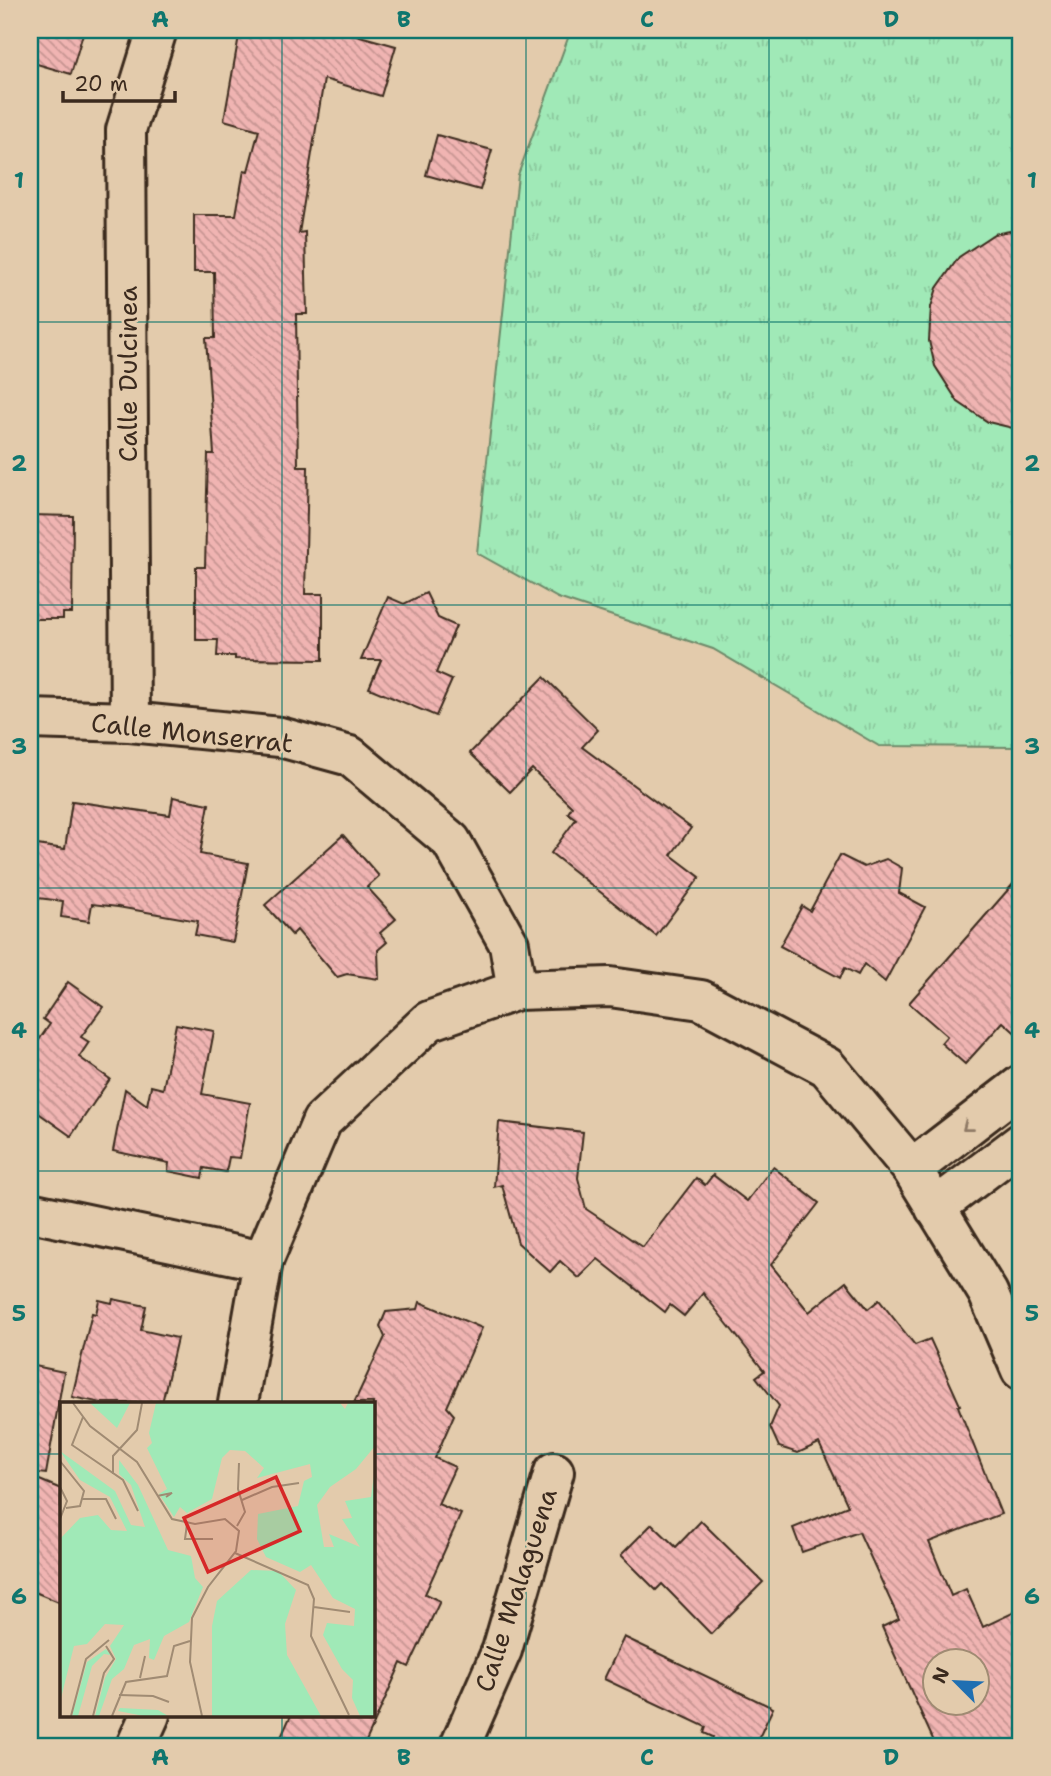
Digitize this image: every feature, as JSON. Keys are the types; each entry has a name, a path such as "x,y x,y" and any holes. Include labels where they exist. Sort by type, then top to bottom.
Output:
{"street":[{"name":"Calle Dulcinea","path":"130,722 126,130 157,30"},
{"name":"Calle Monserrat","path":"30,719 130,722 279,737 350,756 451,841 509,944 517,990"},
{"path":"238,1402 263,1261 322,1121 429,1021 517,990 610,987 701,1000 827,1067 912,1169 988,1293 1021,1370"},
{"path":"912,1169 1021,1085"},
{"path":"935,1208 1021,1143"},
{"path":"30,1212 263,1261"},
{"name":"Calle Malaguena","path":"460,1746 502,1650 554,1472"},
{"path":"136,1746 150,1716"}],"green space":[{"path":"571,30 1021,30 1021,747 879,746 713,649 558,598 477,553 518,175"}],"building":[{"path":"30,30 84,30 71,74 30,62"},
{"path":"240,30 338,30 396,46 381,96 324,79 299,233 305,232 307,314 296,314 298,467 308,467 305,594 323,594 323,660 235,659 235,656 217,656 218,640 196,640 196,567 205,567 208,454 214,454 206,338 215,338 214,272 194,272 194,215 236,215 244,170 248,171 259,130 224,120"},
{"path":"437,135 492,150 480,190 426,175"},
{"path":"1021,229 1021,430 988,422 958,402 935,366 929,341 931,307 937,288 959,257 994,234"},
{"path":"30,515 73,516 72,613 63,613 63,619 30,619"},
{"path":"426,593 438,618 456,626 436,673 452,680 436,716 369,688 381,660 361,660 388,597 404,604"},
{"path":"544,677 598,730 582,747 691,828 671,855 700,877 656,936 551,853 576,819 568,813 572,807 532,769 510,792 470,753"},
{"path":"173,797 209,804 200,854 248,863 233,942 195,935 198,921 92,904 89,921 61,917 63,901 30,897 30,844 65,849 72,801 170,815"},
{"path":"343,835 379,876 367,887 396,919 380,933 387,942 378,950 379,979 347,974 337,977 297,930 292,935 265,905"},
{"path":"840,855 864,867 886,859 902,868 899,893 925,907 885,982 864,964 858,975 845,968 840,978 780,946 802,906 810,911"},
{"path":"1021,875 1021,1038 1003,1022 965,1064 941,1043 947,1036 909,1003"},
{"path":"68,982 103,1007 81,1037 89,1042 79,1057 110,1079 71,1136 30,1107 30,1053 50,1024 43,1019"},
{"path":"176,1024 214,1031 202,1094 250,1103 240,1158 229,1157 226,1172 204,1168 202,1178 168,1171 169,1163 113,1151 125,1089 147,1105 151,1086 163,1089"},
{"path":"499,1122 583,1132 578,1178 586,1209 643,1247 696,1178 705,1185 713,1175 747,1201 773,1167 819,1203 771,1265 809,1312 846,1282 868,1309 879,1300 915,1345 930,1339 960,1405 958,1406 1001,1514 929,1542 951,1596 966,1589 983,1627 1021,1609 1021,1746 936,1746 922,1716 992,1716 992,1646 922,1646 922,1715 882,1627 899,1619 859,1532 802,1552 793,1528 848,1506 819,1443 798,1453 779,1447 770,1427 779,1406 756,1377 764,1371 703,1293 684,1316 670,1305 665,1312 598,1259 579,1278 560,1261 550,1272 518,1243 502,1185 494,1187"},
{"path":"113,1299 146,1306 141,1330 177,1338 162,1402 97,1402 72,1397 92,1313 96,1314 99,1300 112,1303"},
{"path":"420,1302 482,1328 447,1407 454,1415 435,1458 455,1467 438,1504 461,1514 425,1594 440,1601 409,1667 401,1663 364,1746 277,1746 291,1716 374,1716 374,1402 354,1402 385,1337 380,1326 386,1312 418,1309"},
{"path":"30,1365 64,1372 46,1474 30,1472"},
{"path":"30,1476 60,1489 60,1603 30,1590"},
{"path":"701,1521 763,1582 711,1634 662,1584 656,1590 621,1555 652,1524 676,1547"},
{"path":"624,1637 773,1708 755,1746 708,1746 713,1737 704,1733 706,1727 604,1679"}]}
